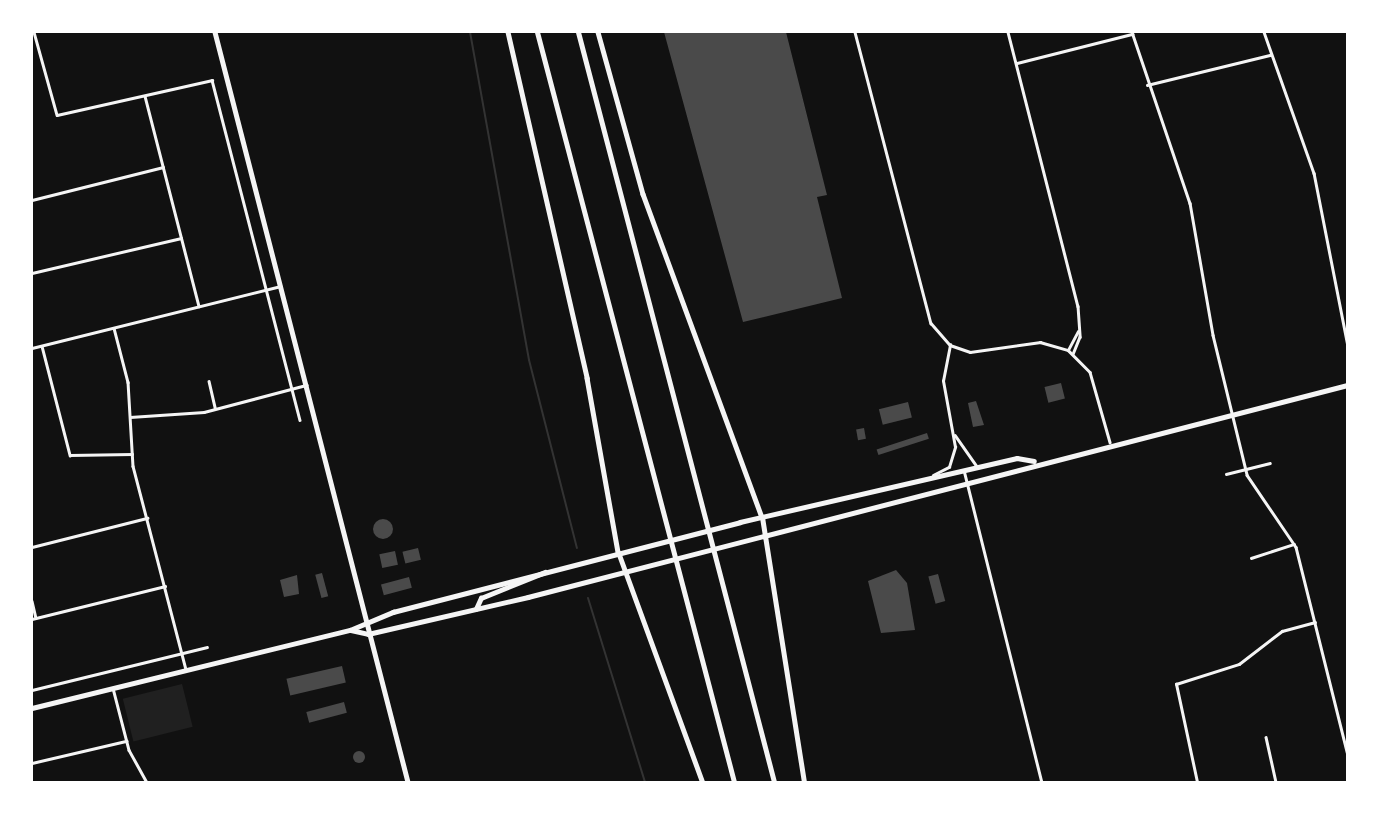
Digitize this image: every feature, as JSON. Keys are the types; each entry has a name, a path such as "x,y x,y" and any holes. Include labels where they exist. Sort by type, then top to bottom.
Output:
{"highway":[{"path":"537,32 734,782"},
{"path":"578,32 774,782"},
{"path":"762,517 804,782"},
{"path":"618,552 623,573 702,782"}],"main road":[{"path":"215,32 364,620 408,782"},
{"path":"508,32 583,356 618,552"},
{"path":"598,32 646,204 762,517"},
{"path":"350,630 368,634 596,580 968,484 1034,461 1348,385"},
{"path":"32,708 350,630 364,620 552,568 964,470 1034,461"},
{"path":"476,608 481,598 552,568"}],"street":[{"path":"34,32 57,115 212,80 299,420"},
{"path":"855,32 925,310 950,345 986,352 1040,342 1068,350 1094,381 1110,442"},
{"path":"1008,32 1080,328 1073,354"},
{"path":"1264,32 1314,173 1348,347"},
{"path":"1016,63 1132,33 1146,85 1192,211 1231,413 1245,469 1295,544 1348,755"},
{"path":"1146,85 1270,55"},
{"path":"145,96 199,307"},
{"path":"32,200 163,167"},
{"path":"32,273 181,238"},
{"path":"32,348 280,286"},
{"path":"114,328 130,417 132,454 186,670"},
{"path":"1068,350 1080,328"},
{"path":"41,345 70,455 132,454"},
{"path":"950,345 943,381 955,435 967,461 979,467"},
{"path":"209,382 215,408"},
{"path":"130,417 215,408 306,385"},
{"path":"921,480 948,467 955,435"},
{"path":"1226,474 1270,463"},
{"path":"964,470 1042,782"},
{"path":"32,547 147,518"},
{"path":"1251,558 1295,544"},
{"path":"32,601 34,619 165,586"},
{"path":"1196,782 1176,684 1239,664 1282,631 1315,622"},
{"path":"32,690 206,647"},
{"path":"113,688 126,741 147,782"},
{"path":"1266,737 1276,782"},
{"path":"32,763 126,741"}],"shaded area":[{"path":"182,684 193,727 133,741 123,699"}],"building":[{"path":"664,32 786,32 827,195 817,197 842,298 743,322"},
{"path":"1061,383 1065,399 1048,403 1045,387"},
{"path":"976,401 984,425 973,427 968,403"},
{"path":"908,402 912,418 883,425 879,409"},
{"path":"864,428 866,439 858,440 856,429"},
{"path":"927,433 929,439 878,455 877,449"},
{"path":"383,519 390,522 393,529 390,536 383,539 376,536 373,529 376,522"},
{"path":"418,548 421,560 405,564 402,552"},
{"path":"395,551 398,565 382,568 379,554"},
{"path":"896,570 907,583 915,630 881,633 868,581"},
{"path":"322,573 328,596 321,598 315,575"},
{"path":"938,574 945,601 936,604 928,577"},
{"path":"297,575 299,594 284,597 280,580"},
{"path":"409,577 412,588 384,595 381,585"},
{"path":"342,666 346,683 290,695 286,679"},
{"path":"344,702 347,713 309,723 306,712"},
{"path":"359,751 365,757 359,763 353,757"}],"waterway":[{"path":"470,32 529,360 577,548"},
{"path":"588,598 645,782"}]}
